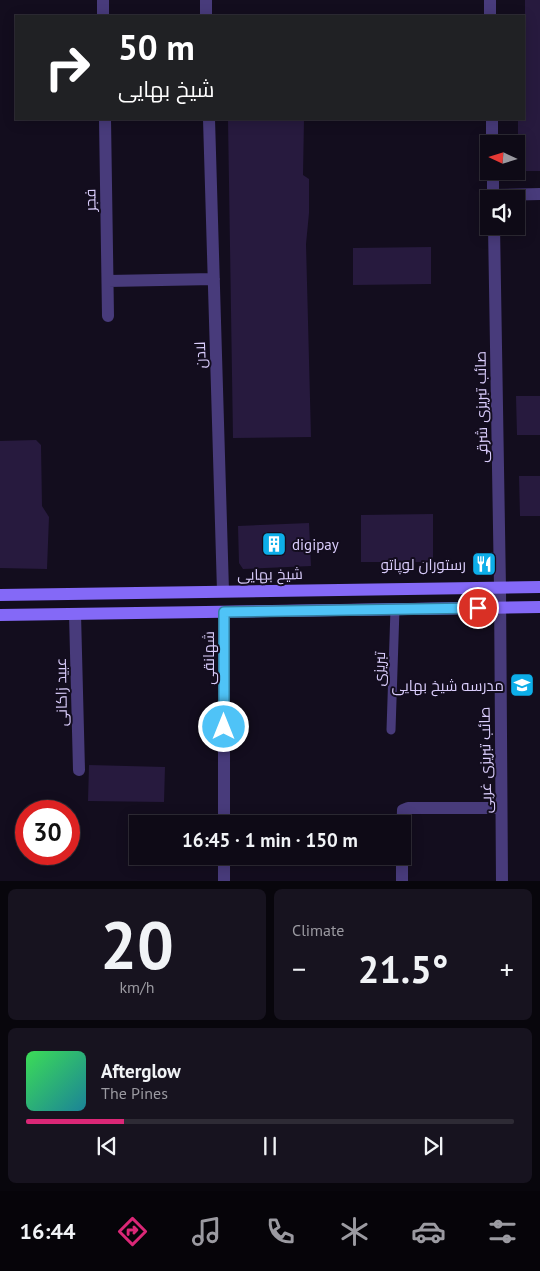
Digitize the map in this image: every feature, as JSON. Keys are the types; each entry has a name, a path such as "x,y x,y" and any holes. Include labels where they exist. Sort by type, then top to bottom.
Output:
{"main road":[{"name":"شیخ بهایی","path":"0,595 540,587"},
{"path":"0,615 540,607"}],"street":[{"path":"103,0 103,15"},
{"path":"206,0 206,15"},
{"path":"490,0 490,15"},
{"name":"فجر","path":"105,120 108,316"},
{"name":"لادن","path":"209,120 223,591"},
{"path":"492,120 492,135"},
{"path":"525,195 540,194"},
{"name":"صائب تبریزی شرقی","path":"494,235 500,608"},
{"path":"108,281 214,279"},
{"name":"صائب تبریزی غربی","path":"500,608 502,881"},
{"name":"شهانقی","path":"224,612 224,815"},
{"name":"عبید زاکانی","path":"76,614 79,770"},
{"path":"403,815 403,810 408,808 501,808"},
{"path":"224,865 224,881"},
{"path":"402,865 402,881"}],"lane":[{"name":"تبریزی","path":"391,730 395,609"}],"building":[{"path":"525,0 540,0 540,171 525,171 525,135 518,135 518,120 525,120"},
{"path":"228,120 304,120 303,175 309,179 309,213 306,244 311,437 233,438"},
{"path":"431,247 431,284 353,285 353,248"},
{"path":"516,396 540,396 540,435 517,435"},
{"path":"36,440 41,445 42,506 49,517 47,569 0,568 0,441"},
{"path":"519,476 540,476 540,516 520,516"},
{"path":"433,514 433,562 361,562 361,515"},
{"name":"digipay","path":"309,523 311,566 243,569 239,563 238,526"},
{"path":"89,765 165,767 164,802 88,801"}],"place":[{"name":"digipay","path":"274,544"},
{"name":"رستوران لوپاتو","path":"484,564"},
{"name":"مدرسه شیخ بهایی","path":"522,685"}],"route":[{"path":"224,727 224,612 478,608"}]}
